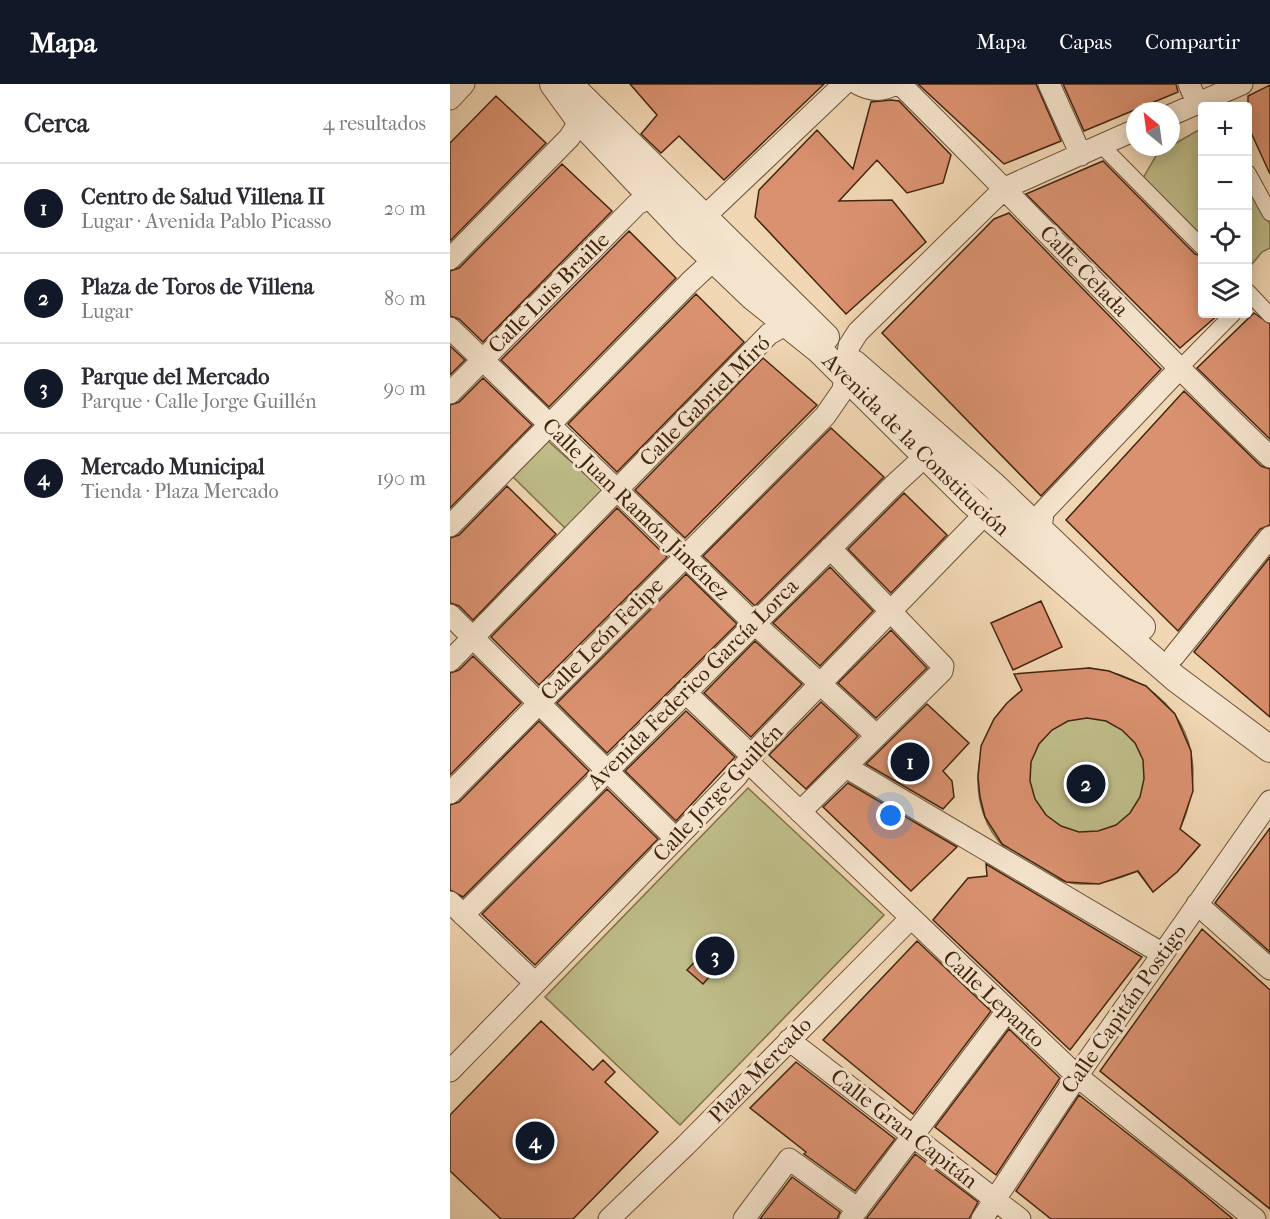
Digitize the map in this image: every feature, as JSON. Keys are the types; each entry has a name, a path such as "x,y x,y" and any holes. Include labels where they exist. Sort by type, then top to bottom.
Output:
{"street":[{"path":"450,99 464,84"},
{"name":"Avenida de la Constitución","path":"553,84 580,121 651,197 753,297 847,366 928,459 985,514 1175,678 1240,724 1270,749"},
{"path":"569,84 705,215 827,338 847,366 1041,530 1174,656 1240,724"},
{"path":"450,259 556,153 578,128 580,121 615,149 688,221 699,221 844,84"},
{"path":"858,84 874,90 883,90 895,84"},
{"name":"Calle Celada","path":"900,84 1005,188 1178,370 1270,457"},
{"path":"1049,84 1082,155"},
{"path":"1180,110 1200,98 1242,84"},
{"path":"827,338 858,332 1005,188 1126,134"},
{"path":"1101,145 1198,242"},
{"path":"1252,180 1270,213"},
{"name":"Calle Luis Braille","path":"450,393 637,204 651,197"},
{"path":"450,526 720,254 729,256 756,282 778,290"},
{"path":"1252,298 1270,315"},
{"path":"1041,530 1042,512 1229,318"},
{"name":"Calle Gabriel Miró","path":"450,662 769,334 787,324"},
{"name":"Calle Juan Ramón Jiménez","path":"450,328 755,624 877,736"},
{"name":"Calle León Felipe","path":"450,793 825,416 838,400 847,366 849,346 858,332"},
{"name":"Avenida Federico García Lorca","path":"457,909 606,770 910,470 928,459"},
{"path":"985,514 997,507 1004,508 1057,555 1083,570"},
{"name":"Calle Jorge Guillén","path":"450,1071 676,839 985,514"},
{"path":"1174,656 1270,537"},
{"path":"800,812 942,671 941,660 890,612 830,549"},
{"path":"450,615 676,839"},
{"name":"Calle Lepanto","path":"685,692 800,812 1077,1076 1255,1219"},
{"path":"846,767 1163,954"},
{"name":"Calle Capitán Postigo","path":"982,1219 1077,1076 1270,801"},
{"path":"1197,904 1270,969"},
{"path":"457,909 535,983"},
{"name":"Plaza Mercado","path":"609,1219 686,1145 910,919"},
{"path":"744,1219 789,1159 854,1214 1007,1011"},
{"name":"Calle Gran Capitán","path":"789,1040 1020,1219"}],"shaded area":[{"path":"1198,130 1198,232 1143,178 1156,156 1180,156 1180,141"},
{"path":"1252,194 1270,224 1270,248 1262,252 1252,264"},
{"path":"548,441 606,493 568,531 513,477"},
{"path":"1089,668 1119,675 1144,686 1165,703 1180,723 1189,746 1193,772 1190,800 1180,829 1200,845 1177,872 1153,892 1137,871 1095,884 1073,883 1056,878 1007,850 992,833 983,813 979,791 979,768 983,746 1004,707 1020,692 1034,684"},
{"path":"748,788 884,915 680,1125 545,997"}],"building":[{"path":"630,84 824,84 724,180 679,136 661,153 641,134 657,115"},
{"path":"918,84 1036,84 1061,141 1004,164"},
{"path":"1063,84 1176,84 1178,92 1154,102 1126,102 1126,114 1084,131"},
{"path":"1270,85 1270,174 1252,135 1252,102 1248,102 1248,96"},
{"path":"496,96 546,143 450,241 450,143"},
{"path":"899,101 951,155 943,183 907,193 877,160 839,201 892,200 926,242 846,314 755,217 759,190 817,130 853,169 871,102"},
{"path":"1103,161 1198,255 1198,318 1214,318 1180,348 1026,194"},
{"path":"562,164 612,211 483,342 459,319 450,316 450,271 459,268"},
{"path":"1009,213 1161,369 1041,496 882,333 994,219"},
{"path":"629,231 676,278 549,407 501,360"},
{"path":"696,294 744,342 617,472 568,424"},
{"path":"1254,313 1270,324 1270,439 1197,368 1249,318 1252,318"},
{"path":"450,346 465,360 450,375"},
{"path":"763,358 817,405 685,538 635,490"},
{"path":"483,378 532,425 450,508 450,405 459,402"},
{"path":"1184,391 1261,466 1270,469 1270,525 1260,529 1178,631 1066,520"},
{"path":"831,428 884,477 755,606 703,556"},
{"path":"507,486 556,534 473,620 459,606 450,603 450,538 459,535"},
{"path":"904,493 947,535 891,593 848,549"},
{"path":"617,508 667,557 539,685 491,637"},
{"path":"1270,557 1270,717 1194,652"},
{"path":"830,567 873,611 820,666 773,623"},
{"path":"686,574 737,624 607,753 557,703"},
{"path":"1041,601 1062,647 1013,670 991,623"},
{"path":"891,630 927,668 876,718 838,683"},
{"path":"755,641 802,684 751,737 704,693"},
{"path":"473,656 521,703 450,775 450,673 459,670"},
{"path":"1089,668 1109,671 1146,686 1175,714 1191,751 1193,791 1180,829 1200,845 1177,872 1153,892 1138,871 1099,884 1066,882 1002,844 985,817 978,777 981,746 994,719 1022,690 1014,674","holes":["1087,718 1106,721 1122,730 1135,743 1143,760 1144,779 1140,797 1130,813 1116,825 1098,831 1079,832 1061,826 1046,815 1035,799 1030,781 1031,762 1039,744 1052,730 1068,721"]},
{"path":"821,702 858,736 806,789 769,755"},
{"path":"927,704 969,743 943,771 952,781 954,797 943,809 866,764"},
{"path":"686,711 735,757 676,821 625,771"},
{"path":"539,721 589,771 463,897 450,890 450,805 459,802"},
{"path":"848,783 957,847 911,891 823,807"},
{"path":"607,789 658,839 535,965 482,914"},
{"path":"1270,828 1270,952 1215,903"},
{"path":"986,864 1142,957 1070,1050 933,920 968,878 987,876"},
{"path":"1202,929 1270,990 1270,1209 1100,1071"},
{"path":"917,941 991,1011 913,1114 823,1040"},
{"path":"702,954 717,968 703,984 687,970"},
{"path":"541,1021 593,1070 603,1060 615,1072 605,1082 658,1132 573,1219 501,1219 450,1171 450,1115"},
{"path":"1009,1029 1060,1078 996,1175 935,1127"},
{"path":"796,1062 895,1139 855,1191 804,1154 806,1152 750,1108"},
{"path":"1079,1095 1233,1219 1051,1219 1016,1191"},
{"path":"915,1154 978,1202 969,1219 866,1219"},
{"path":"792,1177 840,1212 837,1219 760,1219"}],"place":[{"name":"Centro de Salud Villena II","path":"910,762"},
{"name":"Plaza de Toros de Villena","path":"1086,784"},
{"name":"Parque del Mercado","path":"715,956"},
{"name":"Mercado Municipal","path":"535,1141"}]}
